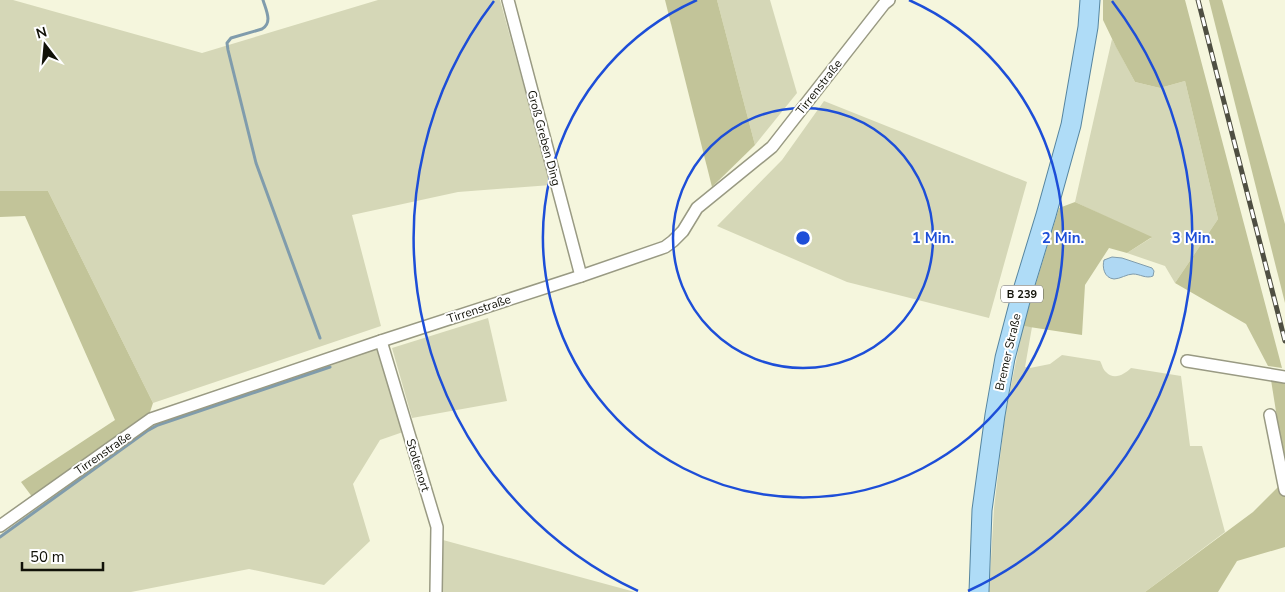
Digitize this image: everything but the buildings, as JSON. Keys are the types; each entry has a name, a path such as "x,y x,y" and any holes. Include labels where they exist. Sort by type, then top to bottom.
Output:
{"main road":[{"name":"Bremer Straße","path":"979,592 982,510 995,414 1005,358 1071,125 1088,27 1090,0"}],"street":[{"name":"Groß Greben Ding","path":"508,0 581,276"},
{"name":"Tirrenstraße","path":"0,526 151,419 664,247 683,231 697,208 772,147 889,0"},
{"name":"Stoltenort","path":"381,341 437,527 436,592"},
{"path":"1187,362 1285,377"},
{"path":"1270,415 1285,490"}],"green space":[{"path":"0,0 13,0 202,53 378,0 500,0 551,185 458,192 352,215 381,326 153,403 48,191 0,191"},
{"path":"665,0 717,0 755,145 712,187"},
{"path":"717,0 770,0 797,93 755,145"},
{"path":"1103,0 1185,0 1282,368 1268,366 1246,324 1175,283 1218,219 1185,81 1160,88 1135,82 1103,20"},
{"path":"1209,0 1222,0 1285,224 1285,303"},
{"path":"1112,39 1135,82 1160,88 1185,81 1218,219 1175,283 1165,266 1127,253 1151,238 1075,202"},
{"path":"824,101 1027,182 989,318 847,282 717,226 782,160"},
{"path":"0,191 48,191 153,403 149,415 33,498 21,482 115,420 25,216 0,217"},
{"path":"1075,202 1152,237 1127,253 1109,248 1085,285 1082,335 1023,326 1059,208"},
{"path":"488,318 507,401 412,418 392,348"},
{"path":"1023,326 1032,327 1025,367 1030,368 1050,364 1062,355 1100,361 1105,371 1112,376 1123,374 1131,368 1181,376 1190,446 1202,446 1225,532 1145,592 989,592 994,508 1005,416"},
{"path":"378,346 403,432 380,440 353,484 370,541 324,585 249,569 131,592 0,592 0,535 152,424"},
{"path":"1271,380 1285,382 1285,468"},
{"path":"1285,480 1285,547 1237,561 1218,592 1145,592 1253,512"},
{"path":"443,540 635,592 443,592"}],"water":[{"path":"1112,257 1122,258 1152,268 1154,271 1153,276 1133,274 1116,279 1108,277 1104,272 1103,263 1104,260"}],"waterway":[{"path":"263,0 268,16 265,26 262,29 231,38 227,43 228,50 256,163 320,338"},
{"path":"0,537 158,425 330,367"}],"railway":[{"path":"1198,0 1285,341"}]}
